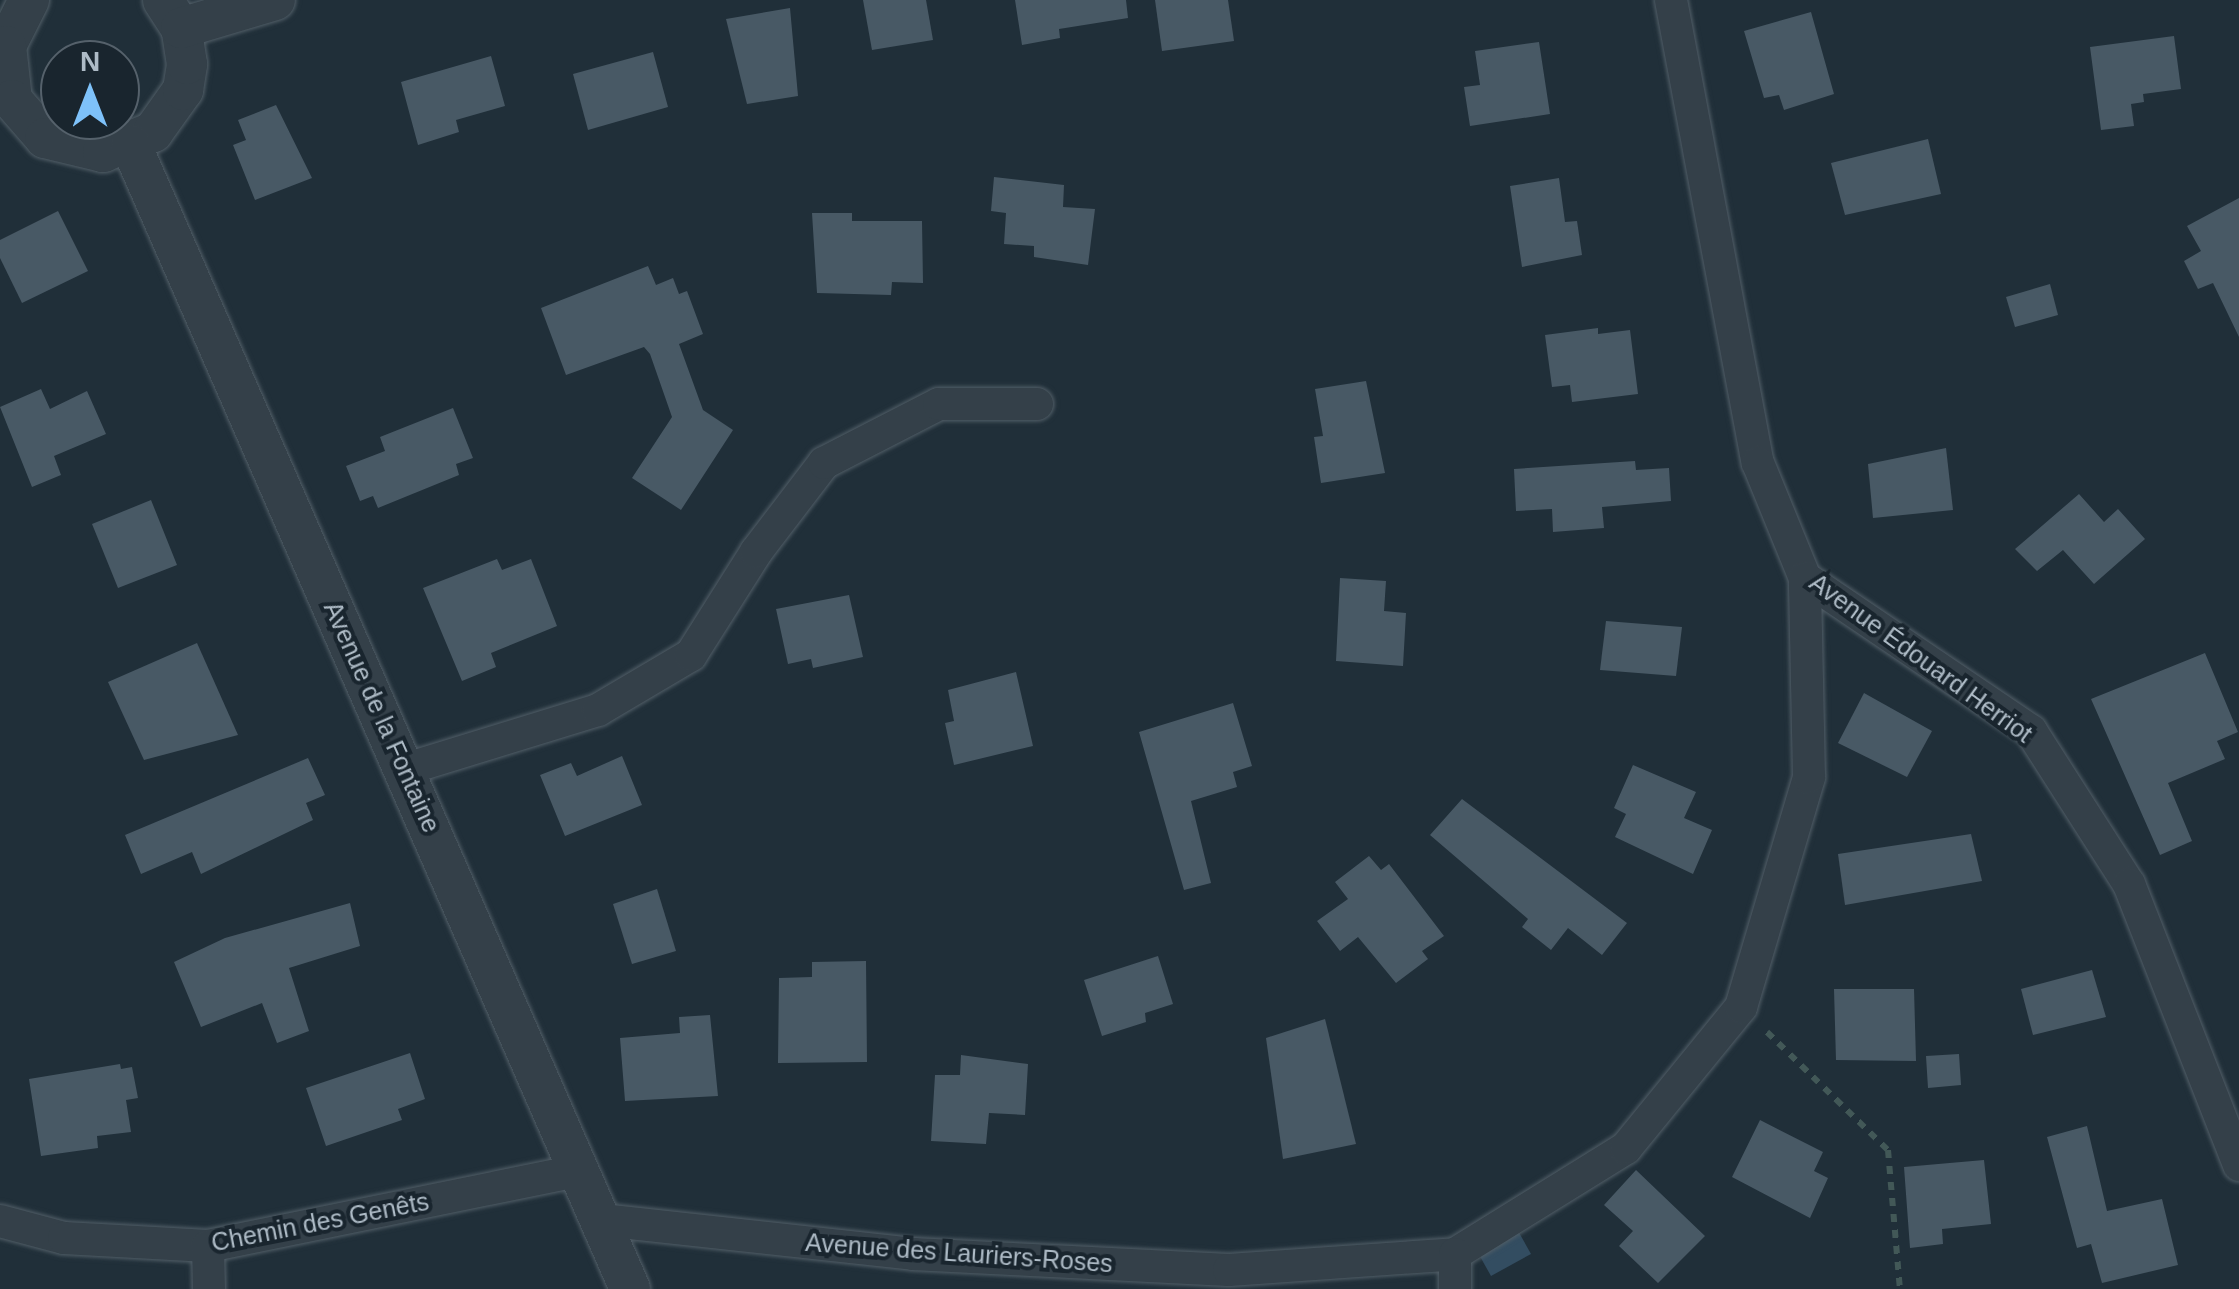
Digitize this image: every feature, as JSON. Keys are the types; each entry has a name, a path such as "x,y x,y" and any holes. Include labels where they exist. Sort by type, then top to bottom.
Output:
{"street":[{"path":"14,16 5,70 6,104 46,138 73,150 132,145 171,113 182,90 187,64 172,14 275,0"},
{"name":"Avenue Édouard Herriot","path":"1671,0 1758,463 1805,578 2031,731 2129,884 2239,1165"},
{"name":"Avenue de la Fontaine","path":"132,145 630,1289"},
{"path":"406,769 598,710 692,655 756,552 824,463 939,404 1037,404"},
{"name":"Avenue des Lauriers-Roses","path":"602,1220 913,1254 1229,1270 1455,1254 1626,1148 1740,1007 1809,777 1805,578"},
{"name":"Chemin des Genêts","path":"0,1220 64,1238 208,1246 580,1170"},
{"path":"208,1246 210,1289"},
{"path":"1455,1254 1455,1289"}],"path":[{"path":"1740,1007 1888,1150 1900,1289"}],"water":[{"path":"1517,1229 1531,1254 1491,1276 1477,1251"}],"building":[{"path":"863,0 926,0 933,40 872,50"},
{"path":"1015,0 1126,0 1128,18 1059,29 1060,38 1022,45"},
{"path":"1155,0 1228,0 1234,41 1162,51"},
{"path":"790,8 798,96 747,104 726,19"},
{"path":"1811,12 1834,94 1784,110 1779,95 1764,98 1744,31"},
{"path":"2174,36 2181,89 2143,94 2144,102 2131,104 2134,126 2101,130 2090,47"},
{"path":"1539,42 1550,114 1470,126 1464,87 1480,85 1475,51"},
{"path":"653,52 668,107 588,130 573,74"},
{"path":"491,56 505,106 456,120 459,132 418,145 401,82"},
{"path":"276,105 312,178 255,200 233,145 246,140 238,120"},
{"path":"1928,139 1941,194 1845,215 1831,163"},
{"path":"994,177 1064,185 1063,207 1095,209 1088,265 1034,257 1034,246 1004,244 1006,213 991,211"},
{"path":"1559,178 1565,222 1577,221 1582,255 1522,267 1510,186"},
{"path":"2239,198 2239,337 2213,283 2198,289 2184,261 2201,251 2187,226"},
{"path":"58,211 88,271 22,303 0,258 0,240"},
{"path":"812,213 852,213 852,221 922,221 923,283 892,282 891,295 817,293"},
{"path":"648,266 656,285 673,278 679,294 687,291 703,334 679,344 703,410 733,430 681,510 632,478 672,417 650,354 644,347 566,375 541,308"},
{"path":"2050,284 2058,315 2015,327 2006,297"},
{"path":"1598,328 1598,334 1630,330 1638,394 1572,402 1570,385 1552,387 1545,335"},
{"path":"1366,381 1385,473 1321,483 1314,437 1323,436 1315,389"},
{"path":"41,389 50,409 87,391 106,434 54,456 61,475 32,487 0,407"},
{"path":"453,408 473,458 456,464 459,475 378,508 373,496 360,501 346,466 385,451 380,437"},
{"path":"1946,448 1953,510 1873,518 1868,464"},
{"path":"1635,461 1636,470 1669,468 1671,501 1602,507 1604,528 1553,532 1552,509 1516,511 1514,469"},
{"path":"2079,494 2104,522 2118,509 2145,539 2094,584 2063,550 2037,571 2015,549"},
{"path":"151,500 177,565 118,588 92,524"},
{"path":"497,559 502,570 531,559 557,626 491,653 496,667 462,681 423,588"},
{"path":"1340,578 1386,581 1384,611 1406,613 1403,666 1336,661"},
{"path":"849,595 863,657 813,668 811,659 788,664 776,609"},
{"path":"1606,621 1682,627 1676,676 1600,670"},
{"path":"197,643 238,735 144,760 108,682"},
{"path":"2205,653 2238,732 2217,741 2225,759 2168,783 2192,841 2160,855 2091,699"},
{"path":"1016,672 1033,746 954,765 945,723 954,721 948,690"},
{"path":"1864,693 1932,731 1907,777 1838,743"},
{"path":"1233,703 1252,766 1233,772 1237,787 1191,801 1211,883 1184,890 1139,732"},
{"path":"622,756 642,805 565,836 540,775 571,763 577,776"},
{"path":"308,758 325,795 306,803 313,820 201,874 192,852 141,874 125,835"},
{"path":"1633,765 1696,792 1684,818 1712,830 1693,874 1615,837 1626,814 1614,808"},
{"path":"1462,799 1627,923 1602,955 1568,928 1551,950 1522,927 1528,919 1430,835"},
{"path":"1971,834 1982,881 1845,905 1838,854"},
{"path":"1369,856 1381,870 1389,864 1444,936 1422,951 1428,959 1396,983 1358,937 1340,951 1317,921 1348,899 1335,882"},
{"path":"657,889 676,951 632,964 613,904"},
{"path":"350,903 360,946 289,968 309,1031 277,1043 262,1003 201,1027 174,962 225,938"},
{"path":"1158,956 1173,1004 1145,1013 1146,1022 1102,1036 1084,980"},
{"path":"866,961 867,1062 778,1063 779,978 812,977 812,962"},
{"path":"2092,970 2106,1017 2033,1035 2021,989"},
{"path":"1834,989 1914,989 1916,1061 1836,1060"},
{"path":"710,1015 718,1096 625,1101 620,1038 680,1033 679,1017"},
{"path":"1325,1019 1356,1144 1283,1159 1266,1038"},
{"path":"410,1053 425,1099 398,1109 402,1120 326,1146 306,1088"},
{"path":"1959,1054 1961,1085 1928,1088 1926,1056"},
{"path":"961,1055 1028,1064 1025,1115 989,1113 986,1144 931,1141 935,1075 960,1075"},
{"path":"120,1064 121,1069 132,1067 138,1098 126,1100 131,1132 97,1136 98,1148 41,1156 29,1079"},
{"path":"1760,1120 1823,1152 1814,1171 1828,1178 1810,1218 1732,1177"},
{"path":"2087,1126 2107,1211 2162,1199 2178,1265 2102,1283 2091,1244 2077,1248 2047,1137"},
{"path":"1984,1160 1991,1224 1942,1229 1943,1244 1910,1248 1904,1167"},
{"path":"1636,1170 1705,1236 1658,1283 1619,1246 1633,1231 1604,1205"}]}
